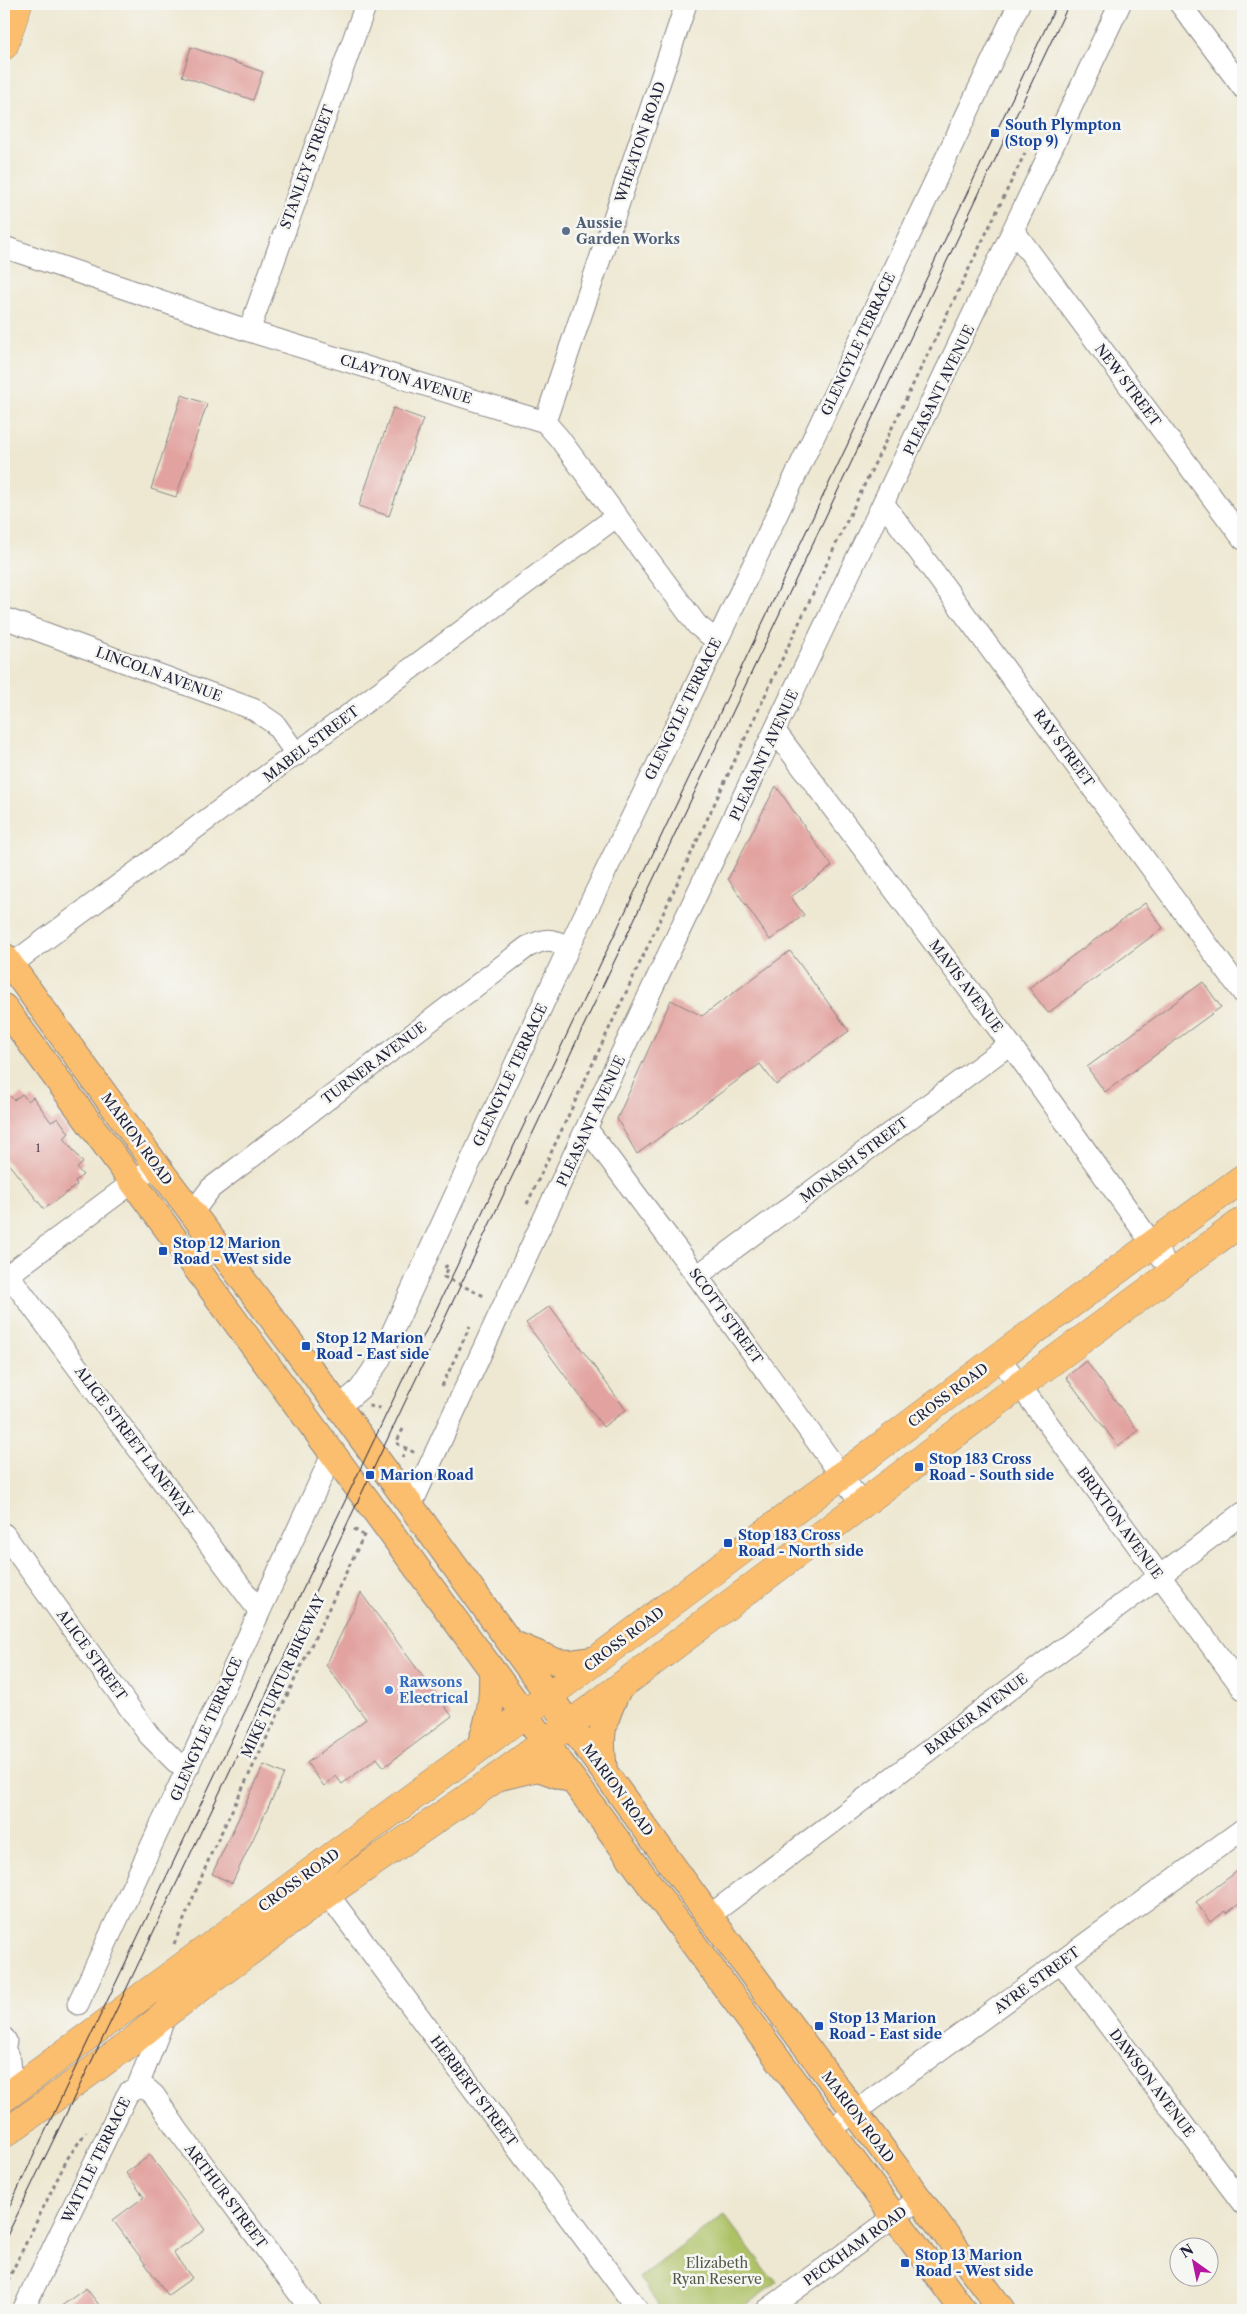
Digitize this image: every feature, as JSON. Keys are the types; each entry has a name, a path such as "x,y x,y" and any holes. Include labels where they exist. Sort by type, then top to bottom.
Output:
{"highway":[{"path":"4,46 18,4"},
{"name":"CROSS ROAD","path":"6,2096 479,1748 998,1357 1243,1178"},
{"name":"CROSS ROAD","path":"4,2134 129,2044 168,2012 327,1894 495,1779 618,1689 1019,1386 1243,1221"}],"main road":[{"name":"MARION ROAD","path":"6,964 339,1407 410,1508 605,1771 708,1916 1002,2310"},
{"path":"4,1007 333,1453 372,1528 492,1670 963,2310"},
{"path":"510,1642 557,1662 570,1663 598,1659"},
{"path":"479,1748 489,1722 492,1670"},
{"path":"605,1771 601,1741 603,1723 618,1689"},
{"path":"495,1779 538,1768 572,1780"}],"street":[{"name":"STANLEY STREET","path":"249,331 366,4"},
{"name":"WHEATON ROAD","path":"545,422 686,4"},
{"name":"GLENGYLE TERRACE","path":"339,1407 360,1389 380,1361 569,946 717,641 1019,4"},
{"name":"PLEASANT AVENUE","path":"410,1508 587,1128 1120,4"},
{"path":"1180,4 1243,88"},
{"name":"NEW STREET","path":"1014,231 1243,539"},
{"name":"CLAYTON AVENUE","path":"4,248 249,331 545,422"},
{"path":"545,422 559,438 697,625 717,641"},
{"name":"RAY STREET","path":"884,504 1243,993"},
{"name":"MABEL STREET","path":"6,964 297,755 617,516"},
{"name":"LINCOLN AVENUE","path":"4,618 253,709 275,724 297,755"},
{"name":"MAVIS AVENUE","path":"775,731 1010,1044 1173,1273"},
{"name":"TURNER AVENUE","path":"192,1213 211,1188 527,947 551,939 569,946"},
{"name":"MONASH STREET","path":"697,1276 1010,1044"},
{"name":"SCOTT STREET","path":"587,1128 862,1504"},
{"path":"6,1276 156,1165"},
{"name":"ALICE STREET LANEWAY","path":"6,1276 259,1610"},
{"name":"BRIXTON AVENUE","path":"998,1357 1243,1689"},
{"name":"GLENGYLE TERRACE","path":"78,2004 333,1453"},
{"name":"BARKER AVENUE","path":"708,1916 1243,1514"},
{"name":"ALICE STREET","path":"4,1534 149,1735 176,1762 189,1766"},
{"name":"AYRE STREET","path":"830,2130 1243,1829"},
{"name":"HERBERT STREET","path":"310,1871 638,2310"},
{"name":"DAWSON AVENUE","path":"1061,1962 1243,2204"},
{"name":"WATTLE TERRACE","path":"23,2310 126,2096 137,2088 168,2012"},
{"path":"5,2040 4,2048 10,2061 11,2073 6,2096"},
{"name":"ARTHUR STREET","path":"137,2088 146,2089 154,2095 311,2310"},
{"name":"PECKHAM ROAD","path":"767,2310 920,2199"}],"path":[{"path":"440,1276 446,1266 449,1267 444,1277 484,1296"},
{"path":"403,1429 396,1443 432,1461"},
{"path":"394,1484 406,1448"},
{"path":"354,1529 372,1528"},
{"name":"MIKE TURTUR BIKEWAY","path":"171,1952 211,1854 372,1528"},
{"path":"4,2288 67,2159 91,2125"}],"green space":[{"name":"Elizabeth Ryan Reserve","path":"724,2215 776,2283 739,2310 663,2310 639,2278"}],"building":[{"path":"191,47 263,72 253,100 182,76"},
{"path":"182,395 207,404 176,497 151,489"},
{"path":"393,408 423,419 389,516 359,506"},
{"path":"776,786 832,866 791,897 804,915 770,940 728,879"},
{"path":"1145,903 1163,928 1048,1013 1029,988"},
{"path":"790,951 849,1031 776,1085 760,1064 637,1154 617,1119 671,1000 702,1016"},
{"path":"1203,982 1221,1007 1105,1092 1087,1067"},
{"path":"4,1090 14,1100 22,1094 28,1101 33,1097 51,1122 58,1118 69,1133 64,1138 83,1163 77,1168 83,1175 75,1181 77,1185 44,1209 4,1158"},
{"path":"550,1306 626,1410 603,1427 526,1323"},
{"path":"1086,1361 1138,1431 1118,1446 1066,1377"},
{"name":"Rawsons Electrical","path":"361,1593 452,1716 384,1767 377,1758 342,1784 336,1776 324,1786 307,1763 366,1719 326,1665"},
{"path":"264,1765 284,1774 232,1883 212,1874"},
{"path":"1243,1867 1243,1901 1227,1913 1226,1911 1210,1922 1196,1902"},
{"path":"150,2155 205,2230 173,2253 192,2278 168,2295 113,2220 144,2197 126,2173"},
{"path":"86,2288 103,2310 56,2310"}],"tram line":[{"path":"4,2218 1057,4"},
{"path":"4,2242 113,2017 1069,4"}],"place":[{"name":"South Plympton (Stop 9)","path":"995,133"},
{"name":"Aussie Garden Works","path":"566,231"},
{"name":"Stop 12 Marion Road - West side","path":"163,1251"},
{"name":"Stop 12 Marion Road - East side","path":"306,1346"},
{"name":"Stop 183 Cross Road - South side","path":"919,1467"},
{"name":"Marion Road","path":"370,1475"},
{"name":"Stop 183 Cross Road - North side","path":"728,1543"},
{"name":"Rawsons Electrical","path":"389,1690"},
{"name":"Stop 13 Marion Road - East side","path":"819,2026"},
{"name":"Stop 13 Marion Road - West side","path":"905,2263"}]}
